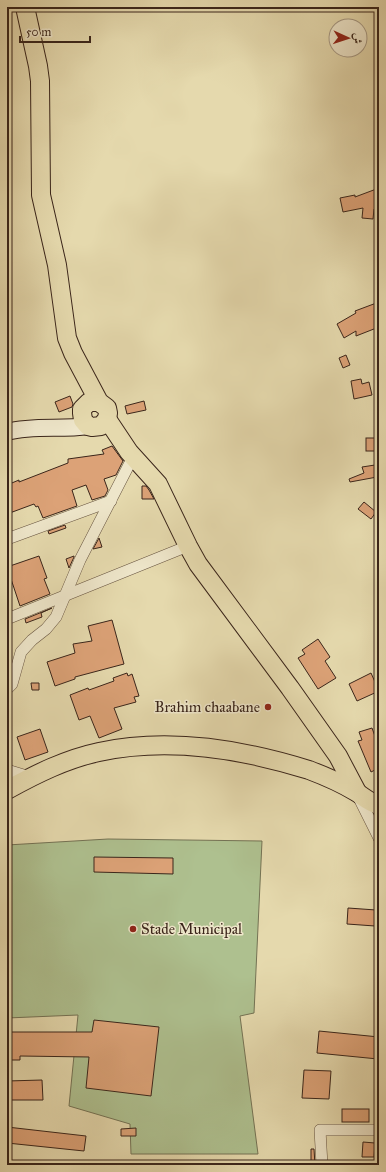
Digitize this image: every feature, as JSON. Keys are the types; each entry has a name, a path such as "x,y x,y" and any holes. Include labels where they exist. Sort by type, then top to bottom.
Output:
{"main road":[{"path":"25,7 40,81 41,195 57,265 65,329 70,346 99,402 89,402 90,419"},
{"path":"80,366 84,396 90,419 108,436 130,453 158,484 198,564 290,688 338,756 357,792"},
{"path":"7,790 30,777 63,762 99,752 144,746 187,746 227,750 254,755 308,770 336,781 357,792 373,804 379,805"}],"street":[{"path":"7,432 90,419"},
{"path":"7,689 12,684 21,652 32,640 46,629 56,617 80,560 110,501 130,453"},
{"path":"7,539 110,501"},
{"path":"7,619 188,546"},
{"path":"7,770 30,777"},
{"path":"357,792 379,838"},
{"path":"322,1165 320,1130 379,1130"}],"green space":[{"name":"Stade Municipal","path":"108,839 262,841 254,1013 240,1016 258,1154 131,1154 130,1124 69,1106 78,1015 7,1018 7,845"}],"building":[{"path":"379,188 379,205 374,209 373,219 362,218 363,208 343,212 340,198 355,195 355,197"},
{"path":"379,302 379,327 356,336 356,331 344,338 337,324 356,313 355,311"},
{"path":"346,355 350,365 343,368 339,358"},
{"path":"361,379 362,384 369,382 372,395 354,399 351,381"},
{"path":"70,396 73,404 72,407 59,412 55,402"},
{"path":"144,401 146,410 127,414 125,406"},
{"path":"366,438 377,438 377,451 366,451"},
{"path":"112,446 123,461 116,475 104,479 108,490 105,496 92,500 86,485 72,490 77,506 43,518 38,506 36,507 34,504 7,514 7,485 19,480 19,482 68,463 68,459 104,454 102,450"},
{"path":"375,465 377,477 350,482 349,479 364,473 362,467"},
{"path":"142,486 146,486 154,499 142,499"},
{"path":"364,502 376,512 371,519 358,509"},
{"path":"65,525 66,528 49,534 48,531"},
{"path":"99,538 102,547 93,549"},
{"path":"39,556 47,578 44,579 50,594 20,606 7,567"},
{"path":"74,557 69,568 66,559"},
{"path":"52,608 41,613 42,617 26,623 25,619"},
{"path":"112,620 124,664 75,677 75,679 55,686 47,662 75,653 73,644 92,641 88,626"},
{"path":"318,639 330,657 325,661 336,678 318,689 298,658 305,654 302,650"},
{"path":"127,673 128,676 132,674 139,696 134,697 136,702 114,708 122,729 99,738 90,716 79,720 70,695 88,688 89,690 114,681 113,678"},
{"path":"371,673 379,691 357,701 349,684"},
{"path":"31,683 39,683 39,690 32,690"},
{"path":"372,728 376,739 379,738 379,768 371,772 358,741 362,740 359,732"},
{"path":"40,729 48,752 25,760 17,737"},
{"path":"94,857 173,858 173,874 94,872"},
{"path":"348,908 376,910 375,926 347,924"},
{"path":"94,1020 159,1027 151,1096 86,1088 89,1057 20,1056 20,1060 7,1060 7,1032 92,1032"},
{"path":"319,1031 379,1037 378,1059 317,1053"},
{"path":"304,1070 331,1071 329,1099 302,1098"},
{"path":"42,1080 43,1100 7,1100 7,1081"},
{"path":"342,1109 369,1109 369,1122 342,1122"},
{"path":"7,1127 86,1136 84,1151 7,1143"},
{"path":"136,1128 136,1136 121,1136 121,1129"},
{"path":"363,1142 375,1143 374,1157 362,1157"},
{"path":"311,1149 314,1149 315,1165 311,1165"}],"place":[{"name":"Brahim chaabane","path":"268,707"},
{"name":"Stade Municipal","path":"133,929"}]}
